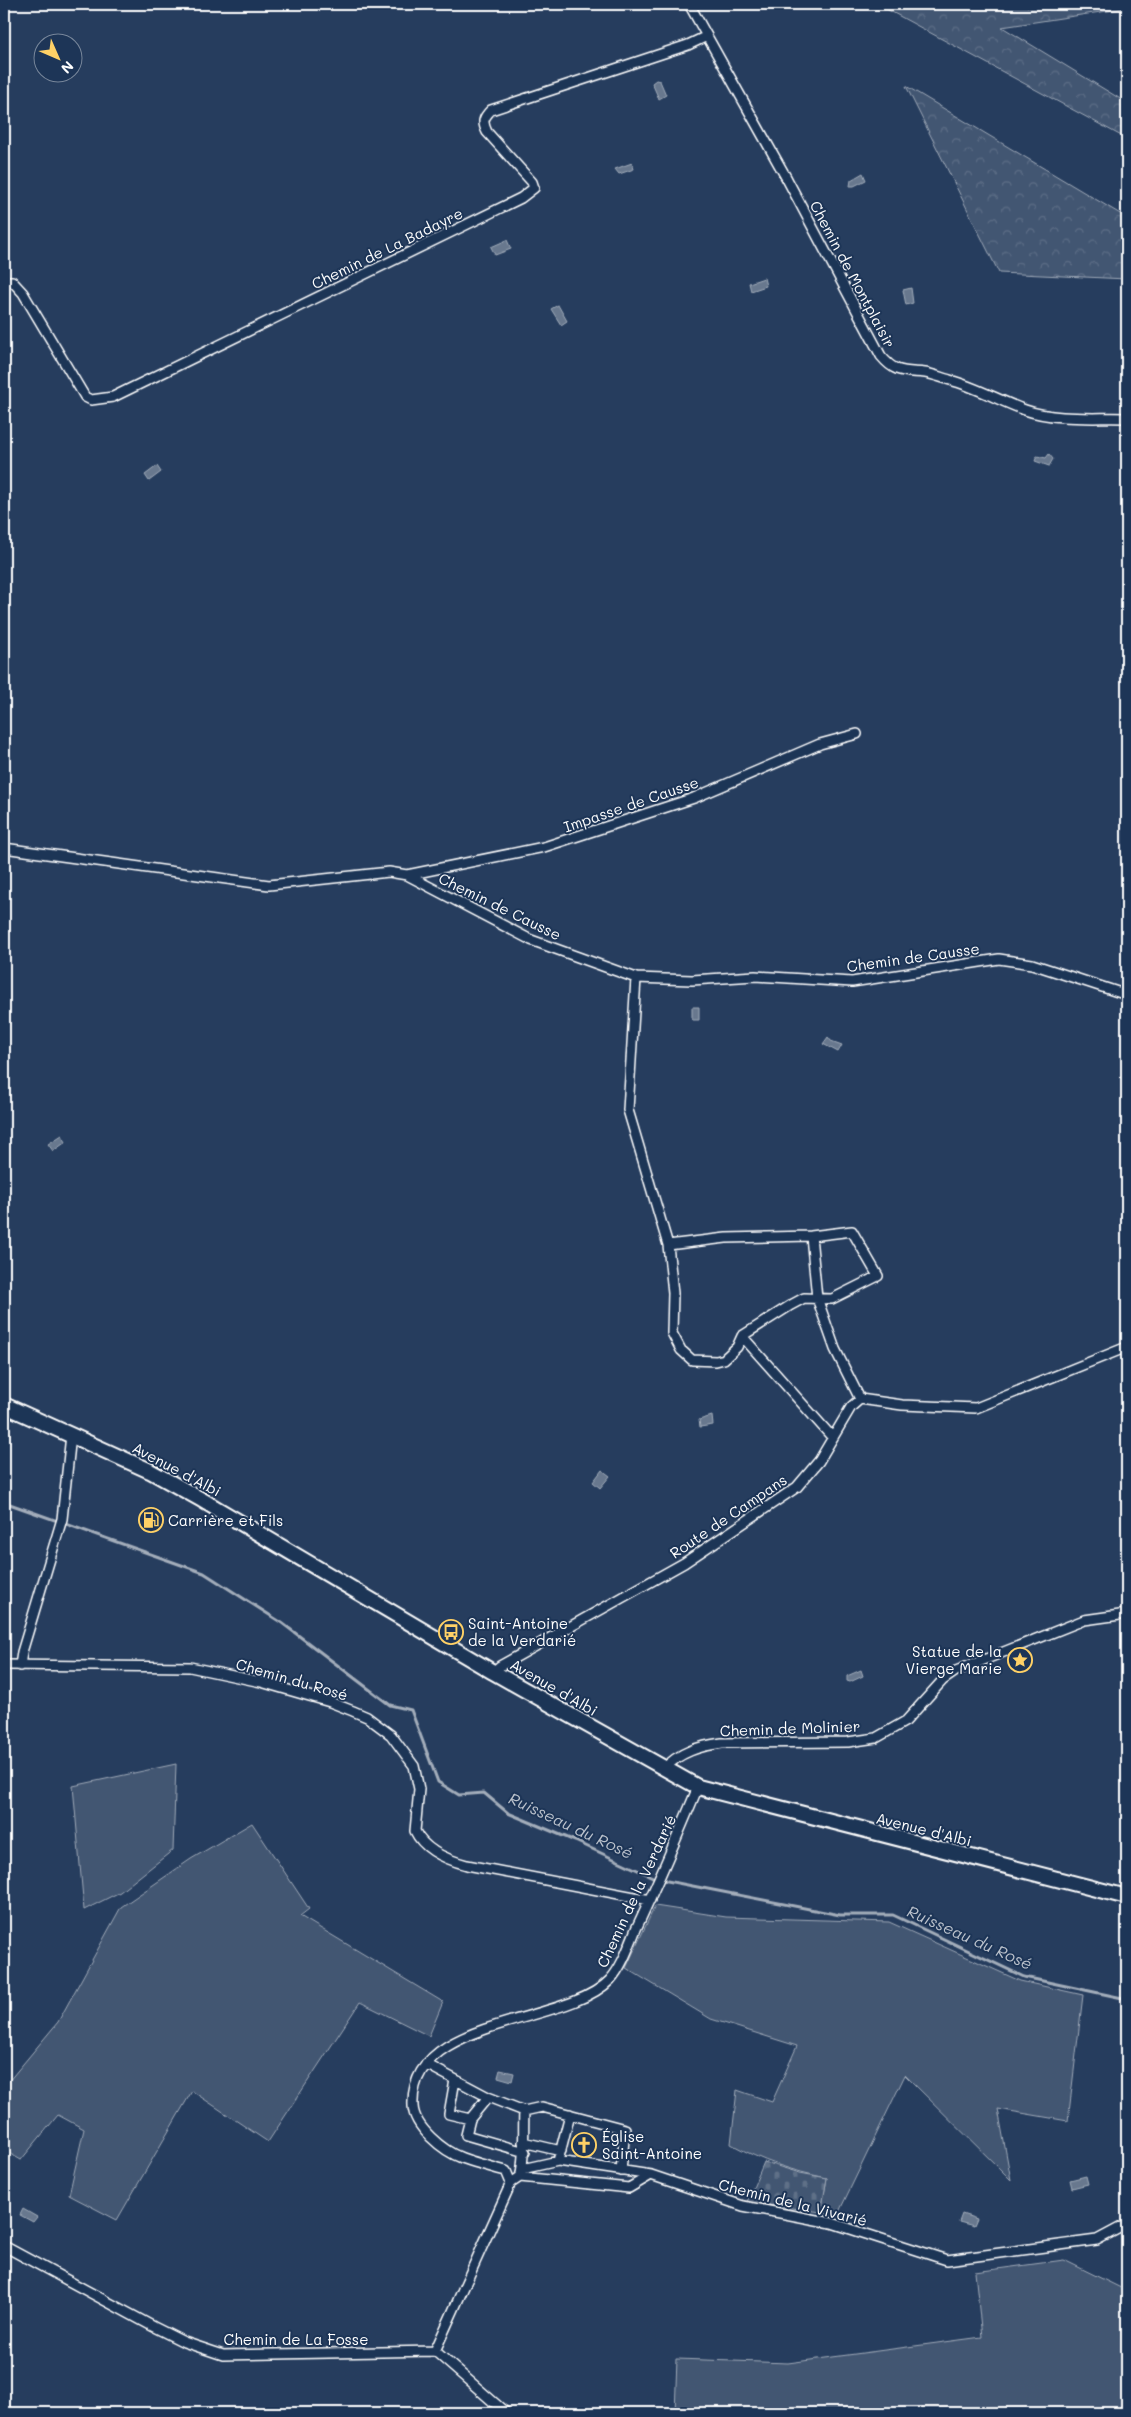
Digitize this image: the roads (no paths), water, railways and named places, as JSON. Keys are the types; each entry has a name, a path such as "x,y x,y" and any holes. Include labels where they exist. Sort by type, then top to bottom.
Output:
{"main road":[{"name":"Avenue d'Albi","path":"4,1405 150,1471 220,1510 494,1672 698,1787 1127,1897"}],"street":[{"name":"Chemin de Montplaisir","path":"689,4 787,179 881,356 888,365 895,370 926,373 954,381 1026,410 1060,416 1127,418"},
{"name":"Chemin de La Badayre","path":"4,281 12,281 23,293 85,397 91,400 114,397 521,198 534,188 532,182 487,132 484,117 491,110 707,36"},
{"name":"Impasse de Causse","path":"407,875 544,847 694,798 820,744 857,734"},
{"name":"Chemin de Causse","path":"4,848 270,885 389,872 407,875 531,940 636,978 692,980 755,976 852,982 999,959 1032,964 1127,995"},
{"path":"636,978 628,1110 668,1245 673,1293 672,1333 681,1350 692,1360 716,1361 724,1359 732,1352 742,1336 804,1298 832,1299 878,1276 852,1231 811,1236 726,1238 668,1245"},
{"path":"811,1236 818,1298 835,1349 860,1399 930,1407 976,1408 1127,1347"},
{"path":"742,1336 832,1438"},
{"name":"Route de Campans","path":"494,1672 500,1666 684,1563 797,1487 819,1460 851,1407 860,1399"},
{"path":"20,1666 22,1652 61,1522 71,1435"},
{"name":"Chemin de Molinier","path":"664,1769 677,1757 706,1745 722,1742 848,1742 876,1738 906,1721 943,1680 956,1670 1084,1620 1127,1614"},
{"name":"Chemin du Rosé","path":"4,1665 190,1667 261,1682 330,1702 367,1717 381,1726 405,1752 418,1776 419,1789 415,1831 417,1836 440,1855 468,1865 650,1900"},
{"name":"Chemin de la Verdarié","path":"511,2183 506,2171 460,2158 420,2127 413,2115 412,2098 416,2080 426,2064 445,2049 468,2036 566,2004 590,1995 602,1988 616,1972 650,1900 698,1787"},
{"path":"426,2064 488,2097 524,2111 542,2107 625,2129 621,2171"},
{"path":"455,2080 449,2114 470,2119"},
{"path":"488,2097 470,2119 466,2135 524,2147 561,2151"},
{"path":"521,2173 524,2147 524,2111"},
{"path":"506,2413 435,2351 511,2183 521,2173 558,2161 570,2114"},
{"name":"Chemin de la Vivarié","path":"558,2161 651,2175 743,2206 832,2223 948,2260 1097,2240 1127,2224"},
{"path":"521,2173 629,2188 651,2175"},
{"name":"Chemin de La Fosse","path":"4,2246 176,2338 223,2355 435,2351"}],"waterway":[{"name":"Ruisseau du Rosé","path":"4,1502 204,1573 282,1623 390,1705 411,1710 438,1782 459,1795 484,1793 508,1813 575,1841 657,1879 840,1915 893,1915 1024,1977 1127,1999"}],"place":[{"name":"Carrière et Fils","path":"151,1520"},
{"name":"Saint-Antoine de la Verdarié","path":"451,1632"},
{"name":"Statue de la Vierge Marie","path":"1020,1660"},
{"name":"Église Saint-Antoine","path":"584,2145"}]}
